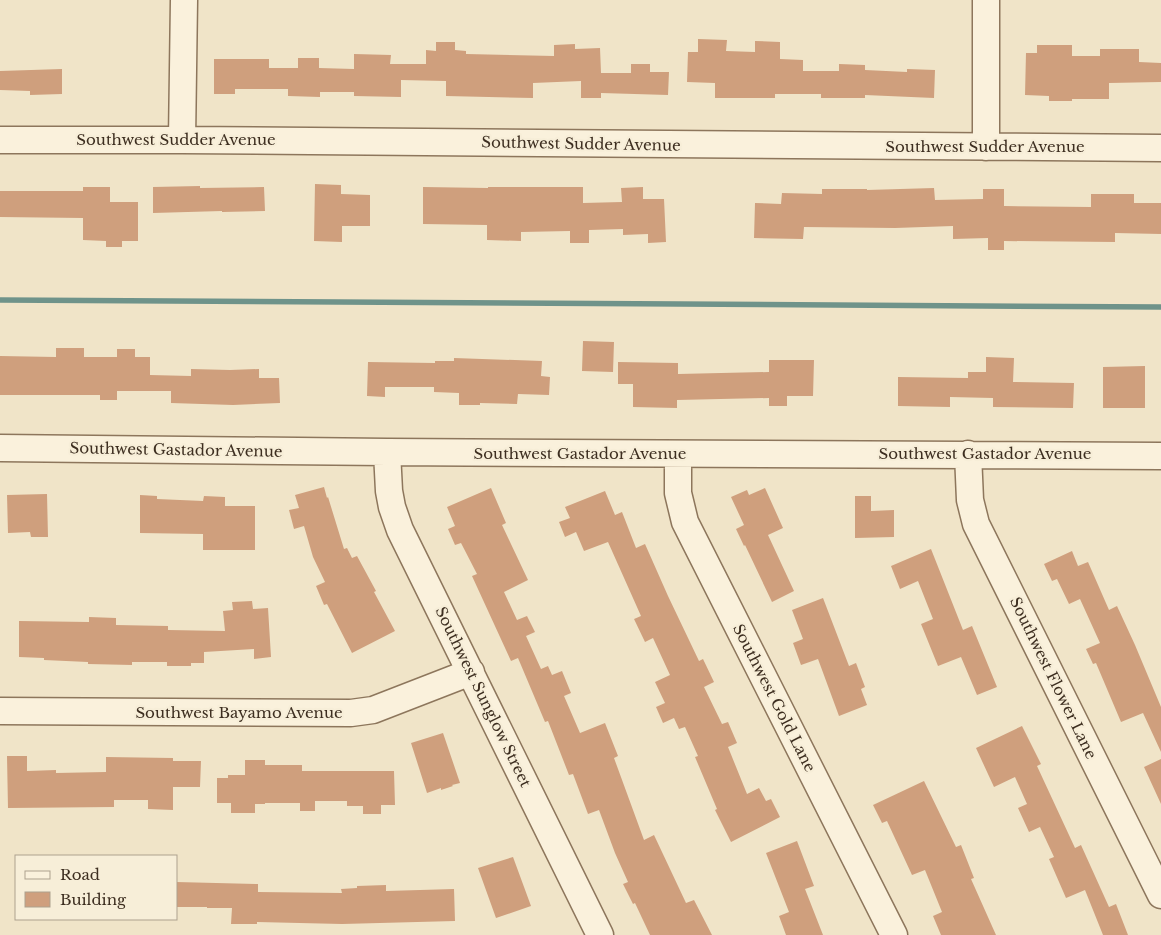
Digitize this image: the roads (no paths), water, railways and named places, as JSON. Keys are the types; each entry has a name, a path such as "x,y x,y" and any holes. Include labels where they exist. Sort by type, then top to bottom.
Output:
{"street":[{"path":"182,140 184,0"},
{"path":"986,0 986,147"},
{"name":"Southwest Sudder Avenue","path":"0,140 1161,148"},
{"name":"Southwest Gastador Avenue","path":"0,448 1161,456"},
{"name":"Southwest Sunglow Street","path":"387,452 392,507 400,530 600,935"},
{"name":"Southwest Gold Lane","path":"678,454 678,493 685,522 894,935"},
{"name":"Southwest Flower Lane","path":"968,454 970,500 976,524 1161,895"},
{"name":"Southwest Bayamo Avenue","path":"0,711 351,713 373,710 471,672"}],"waterway":[{"path":"0,300 1161,307"}]}
